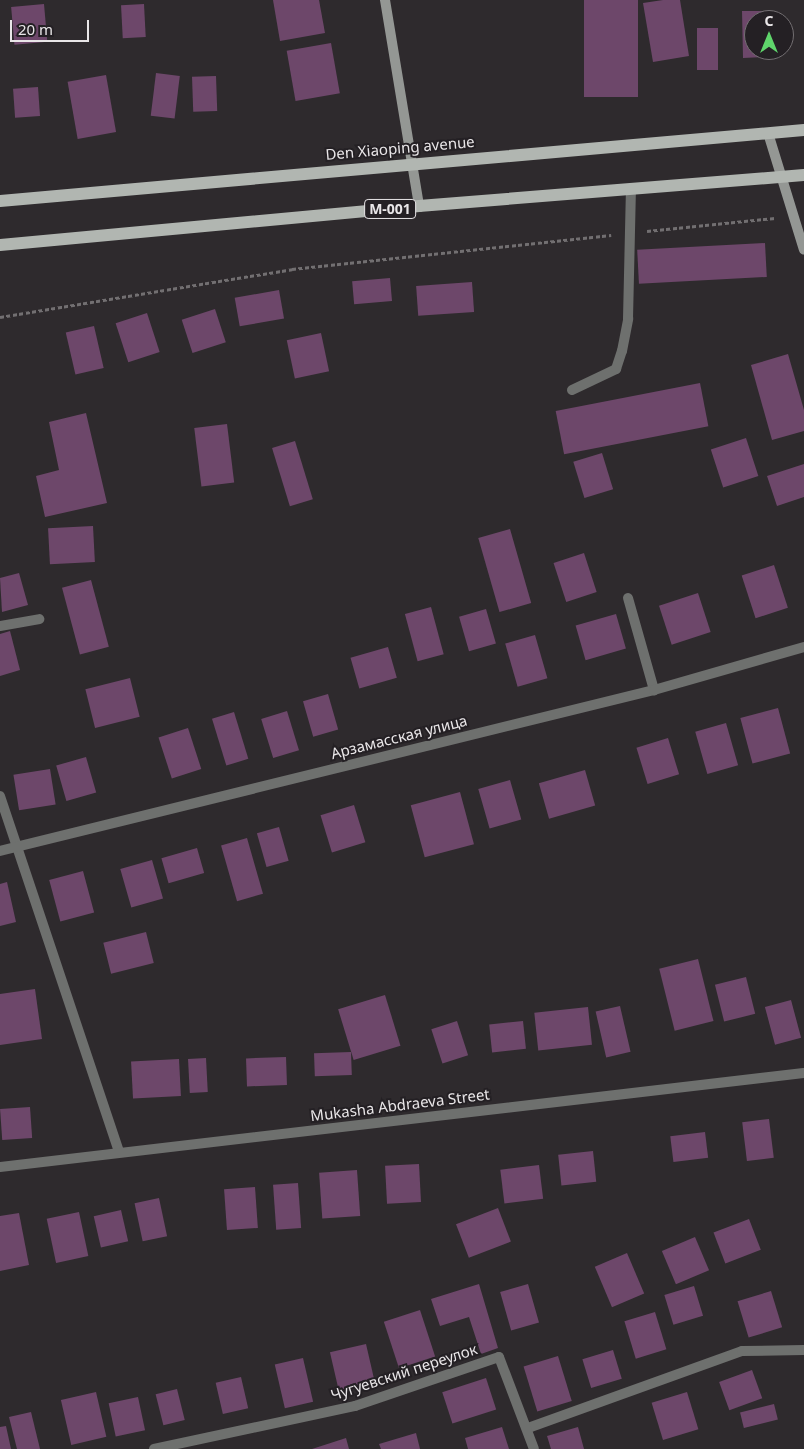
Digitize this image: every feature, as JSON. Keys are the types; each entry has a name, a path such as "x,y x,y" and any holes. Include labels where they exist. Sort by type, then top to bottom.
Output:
{"main road":[{"name":"Den Xiaoping avenue","path":"0,202 413,163 804,130"},
{"name":"M-001","path":"0,245 420,206 804,175"}],"street":[{"path":"385,0 420,206"},
{"path":"768,133 804,250"},
{"path":"572,390 616,369 628,320 631,189"},
{"path":"628,598 654,690"},
{"path":"0,626 39,619"},
{"name":"Арзамасская улица","path":"0,850 654,690 804,647"},
{"path":"0,796 119,1152"},
{"name":"Mukasha Abdraeva Street","path":"0,1167 804,1073"},
{"path":"528,1428 742,1351 804,1350"},
{"name":"Чугуевский переулок","path":"154,1449 355,1406 499,1357 528,1428 534,1449"}],"path":[{"path":"0,317 292,269 793,216"}],"building":[{"path":"273,0 319,0 325,33 280,41"},
{"path":"584,0 638,0 638,97 584,97"},
{"path":"680,0 689,56 653,62 643,3"},
{"path":"44,4 47,42 14,45 11,7"},
{"path":"144,4 146,37 123,38 121,5"},
{"path":"742,11 744,11 744,58"},
{"path":"697,28 718,28 718,70 697,70"},
{"path":"331,43 340,93 296,101 287,51"},
{"path":"156,73 180,76 175,119 151,116"},
{"path":"106,75 116,132 78,139 68,82"},
{"path":"216,76 217,111 193,112 192,77"},
{"path":"38,87 40,116 15,118 13,89"},
{"path":"765,243 767,277 639,284 637,250"},
{"path":"390,278 392,301 354,304 352,281"},
{"path":"472,282 474,312 418,316 416,286"},
{"path":"279,290 284,319 240,326 235,298"},
{"path":"215,309 226,342 193,353 182,320"},
{"path":"147,313 160,352 128,362 116,323"},
{"path":"94,326 104,368 75,374 66,333"},
{"path":"321,333 329,371 295,378 287,340"},
{"path":"788,354 804,410 804,431 772,440 751,365"},
{"path":"700,383 708,426 564,454 556,411"},
{"path":"86,413 107,503 45,517 36,476 59,470 49,422"},
{"path":"227,424 234,483 201,487 194,428"},
{"path":"746,438 758,476 723,487 711,449"},
{"path":"295,441 313,499 290,506 272,448"},
{"path":"602,453 613,489 584,498 573,462"},
{"path":"804,464 804,497 777,506 767,476"},
{"path":"93,526 95,562 50,564 48,528"},
{"path":"510,529 531,603 500,612 478,538"},
{"path":"584,553 597,592 566,602 554,563"},
{"path":"774,565 788,608 756,618 742,576"},
{"path":"19,573 28,605 2,612 0,578"},
{"path":"91,580 109,647 80,654 62,588"},
{"path":"698,593 711,632 672,645 659,606"},
{"path":"431,607 444,654 418,661 405,614"},
{"path":"486,609 496,644 469,651 459,617"},
{"path":"616,614 626,649 586,660 576,626"},
{"path":"10,631 20,670 0,676 0,634"},
{"path":"535,635 547,678 518,687 505,644"},
{"path":"388,647 397,678 359,689 351,658"},
{"path":"130,678 140,717 95,728 85,689"},
{"path":"328,694 338,730 313,737 303,701"},
{"path":"778,708 790,753 752,763 740,718"},
{"path":"287,711 299,750 273,758 261,719"},
{"path":"234,712 248,759 226,766 212,719"},
{"path":"726,723 738,765 707,774 695,732"},
{"path":"188,728 201,769 172,778 159,738"},
{"path":"668,738 679,774 648,784 636,748"},
{"path":"86,757 96,793 66,801 56,766"},
{"path":"50,769 56,805 19,810 13,775"},
{"path":"585,770 595,806 549,819 539,783"},
{"path":"510,780 521,819 490,829 478,789"},
{"path":"460,792 474,844 425,857 411,805"},
{"path":"354,805 365,842 332,853 321,815"},
{"path":"279,827 289,861 267,867 257,833"},
{"path":"247,838 263,894 237,901 221,845"},
{"path":"197,848 204,873 169,883 161,858"},
{"path":"152,860 163,898 131,908 120,869"},
{"path":"83,871 94,913 60,922 49,880"},
{"path":"7,882 16,922 0,926 0,884"},
{"path":"146,932 154,963 111,974 103,943"},
{"path":"698,959 713,1021 675,1031 659,969"},
{"path":"746,977 755,1014 724,1022 715,985"},
{"path":"35,989 42,1039 0,1045 0,994"},
{"path":"385,995 400,1046 354,1060 338,1009"},
{"path":"791,1000 801,1038 775,1045 765,1007"},
{"path":"620,1006 631,1052 606,1057 596,1012"},
{"path":"588,1007 592,1045 538,1050 534,1013"},
{"path":"457,1021 468,1055 442,1064 431,1029"},
{"path":"523,1021 526,1049 492,1052 489,1025"},
{"path":"351,1052 352,1075 315,1076 314,1053"},
{"path":"286,1057 287,1085 247,1086 246,1058"},
{"path":"206,1058 208,1092 190,1093 188,1059"},
{"path":"179,1059 181,1096 133,1098 131,1062"},
{"path":"30,1107 32,1138 2,1140 0,1109"},
{"path":"769,1119 774,1158 747,1161 742,1122"},
{"path":"705,1132 708,1158 673,1162 670,1136"},
{"path":"593,1151 596,1182 561,1185 558,1155"},
{"path":"419,1164 421,1202 387,1204 385,1166"},
{"path":"539,1165 543,1199 504,1203 500,1170"},
{"path":"357,1170 360,1216 322,1219 319,1173"},
{"path":"298,1183 301,1228 276,1230 273,1185"},
{"path":"255,1187 258,1228 227,1230 224,1189"},
{"path":"159,1198 167,1236 143,1241 135,1203"},
{"path":"498,1208 511,1242 469,1258 456,1224"},
{"path":"121,1210 128,1241 101,1247 94,1216"},
{"path":"79,1212 88,1256 56,1263 47,1219"},
{"path":"19,1213 29,1265 0,1271 0,1216"},
{"path":"749,1219 761,1250 725,1263 714,1233"},
{"path":"695,1237 709,1270 676,1284 662,1251"},
{"path":"627,1253 644,1294 612,1307 595,1267"},
{"path":"479,1284 498,1348 481,1354 469,1317 440,1326 431,1299"},
{"path":"528,1284 539,1322 511,1330 500,1292"},
{"path":"694,1286 703,1316 673,1325 664,1295"},
{"path":"771,1291 782,1327 749,1338 738,1301"},
{"path":"420,1310 435,1357 399,1368 384,1322"},
{"path":"655,1312 666,1349 636,1359 624,1321"},
{"path":"366,1344 375,1382 339,1390 330,1352"},
{"path":"613,1350 622,1379 591,1388 582,1359"},
{"path":"558,1356 572,1401 537,1411 524,1367"},
{"path":"303,1358 313,1402 285,1408 275,1365"},
{"path":"752,1370 762,1398 729,1410 719,1382"},
{"path":"241,1377 248,1408 223,1414 216,1383"},
{"path":"486,1378 496,1409 452,1424 442,1392"},
{"path":"177,1389 185,1420 163,1425 156,1394"},
{"path":"96,1392 106,1437 71,1445 61,1400"},
{"path":"687,1392 698,1429 663,1440 652,1403"},
{"path":"138,1397 145,1430 116,1436 109,1403"},
{"path":"774,1404 778,1420 744,1428 740,1412"},
{"path":"31,1412 40,1449 17,1449 9,1417"},
{"path":"6,1426 11,1449 0,1449 0,1427"},
{"path":"502,1427 509,1449 468,1449 465,1438"},
{"path":"578,1427 584,1449 551,1449 547,1436"},
{"path":"416,1433 420,1449 381,1449 379,1444"},
{"path":"346,1438 349,1449 312,1449"}]}
